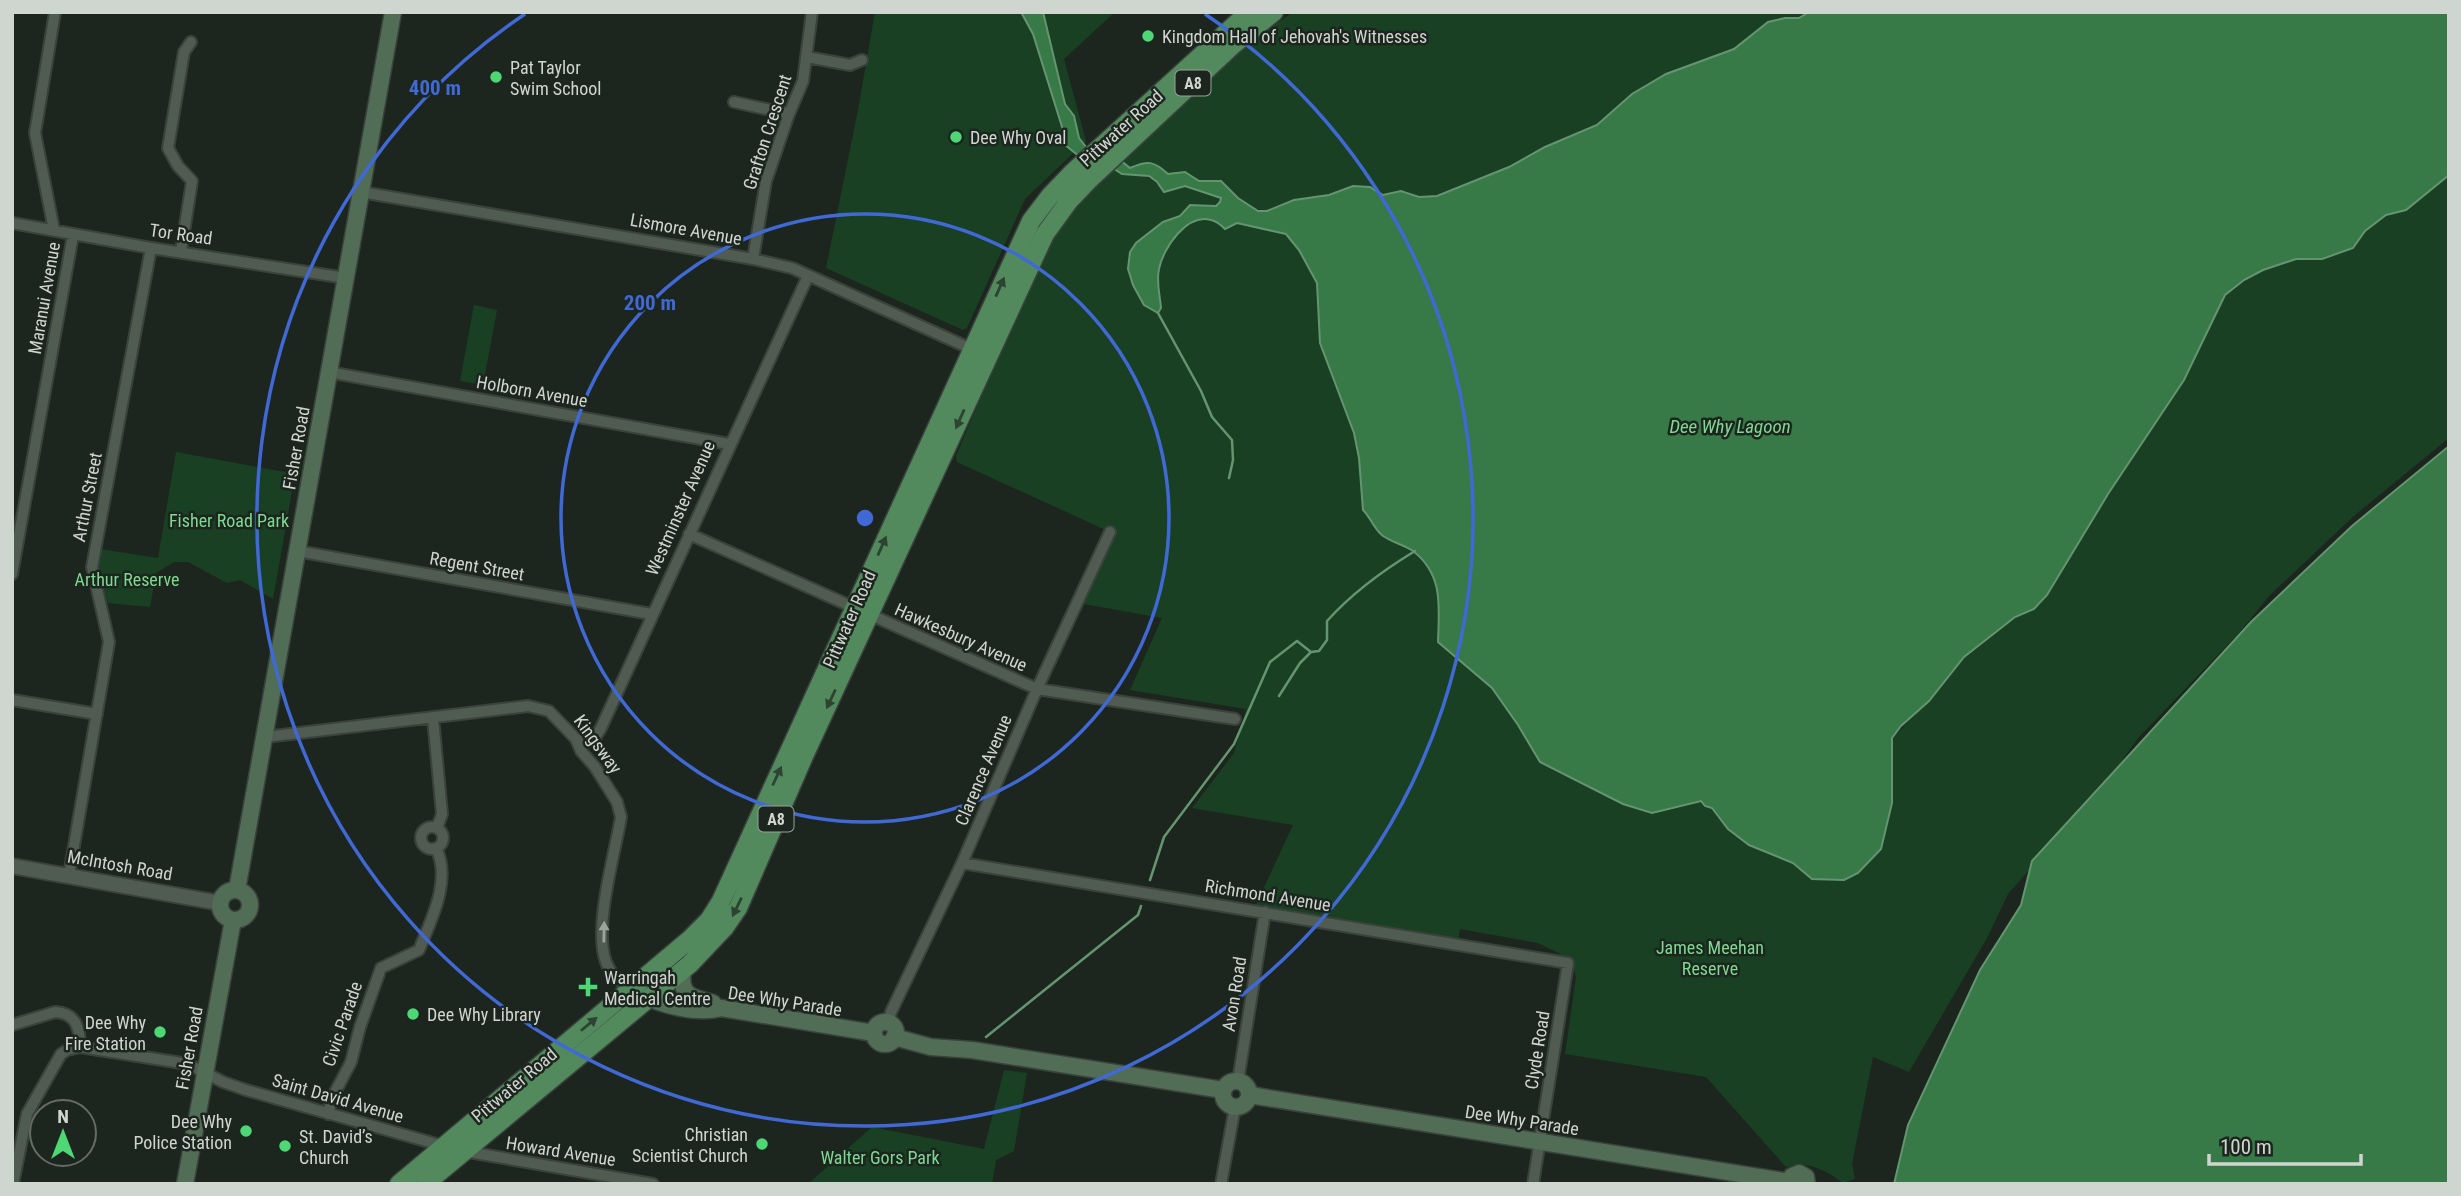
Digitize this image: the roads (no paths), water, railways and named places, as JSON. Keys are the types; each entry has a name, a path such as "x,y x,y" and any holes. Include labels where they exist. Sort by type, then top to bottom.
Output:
{"highway":[{"name":"Pittwater Road","path":"399,1184 690,940 715,911 862,612 980,353 1045,234 1069,201 1080,177 1249,12"},
{"name":"Pittwater Road","path":"1106,152 1274,12"},
{"name":"Pittwater Road","path":"425,1184 683,970 704,952 725,928 738,908 804,756 862,612"}],"main road":[{"name":"Fisher Road","path":"237,890 393,12"},
{"path":"237,890 248,898 250,907 246,915 233,920 224,916 220,902 228,891 237,890"},
{"name":"Fisher Road","path":"185,1184 233,920"},
{"path":"683,970 681,980 688,995 721,1008"},
{"name":"Dee Why Parade","path":"631,989 662,1003 710,1011 721,1008 874,1033 876,1040 882,1043 890,1042 891,1030"},
{"path":"891,1030 931,1047 1223,1090"},
{"path":"1231,1082 1244,1087 1246,1101 1235,1107 1228,1105 1224,1100 1223,1090 1231,1082"},
{"name":"Dee Why Parade","path":"1244,1087 1256,1096 1790,1183 1792,1175 1799,1173 1811,1183"}],"street":[{"path":"54,230 35,133 55,12"},
{"name":"Grafton Crescent","path":"753,259 766,180 803,80 812,12"},
{"path":"181,251 192,181 177,166 168,148 184,52 191,42"},
{"name":"Grafton Crescent","path":"807,57 850,65 862,60"},
{"path":"734,103 789,114"},
{"name":"Lismore Avenue","path":"361,192 792,268 980,353"},
{"name":"Tor Road","path":"12,223 346,278"},
{"name":"Maranui Avenue","path":"12,574 73,235"},
{"name":"Arthur Street","path":"69,875 108,642 92,567 151,248"},
{"name":"Westminster Avenue","path":"576,739 587,742 596,736 601,728 808,276"},
{"name":"Holborn Avenue","path":"328,372 729,444"},
{"name":"Clarence Avenue","path":"891,1030 891,1012 962,863 1037,689 1110,532"},
{"name":"Hawkesbury Avenue","path":"689,534 1037,689 1235,719"},
{"name":"Regent Street","path":"297,551 651,614"},
{"path":"12,700 97,714"},
{"name":"Kingsway","path":"265,737 536,706 549,711 576,739 581,751 606,783 620,809 621,817 605,896 604,958 620,982 631,989"},
{"path":"433,718 442,814 437,828"},
{"path":"428,827 437,828 443,837 441,843 436,848 426,848 421,836 428,827"},
{"name":"Civic Parade","path":"328,1114 332,1098 351,1062 359,1027 381,968 419,950 434,914 441,886 440,855 436,848"},
{"name":"Richmond Avenue","path":"962,863 1568,962"},
{"name":"McIntosh Road","path":"12,866 220,902"},
{"name":"Avon Road","path":"1244,1087 1265,912"},
{"name":"Clyde Road","path":"1533,1184 1568,962"},
{"path":"12,1025 55,1012 62,1013 77,1023 80,1047 61,1054 27,1114 13,1184"},
{"name":"Saint David Avenue","path":"80,1047 188,1064 223,1082 246,1090 464,1151"},
{"path":"1221,1184 1235,1107"},
{"name":"Howard Avenue","path":"464,1151 653,1184"}],"water":[{"name":"Dee Why Lagoon","path":"1021,12 1043,12 1065,104 1074,116 1079,138 1087,148 1120,160 1130,168 1150,163 1159,166 1168,174 1185,172 1199,181 1221,181 1238,198 1258,211 1267,211 1294,200 1329,195 1353,186 1370,187 1383,195 1401,191 1419,197 1437,196 1509,167 1545,147 1597,125 1632,94 1666,74 1734,49 1768,22 1799,18 1809,12 2449,12 2449,175 2406,210 2386,215 2365,231 2353,248 2322,259 2296,259 2263,270 2225,295 2184,380 2108,494 2047,595 2034,609 2015,617 1964,657 1929,701 1901,726 1892,738 1892,803 1881,849 1858,873 1844,880 1812,879 1793,863 1749,845 1728,829 1712,808 1701,801 1652,813 1623,804 1540,762 1492,688 1438,642 1438,592 1423,560 1413,551 1380,533 1363,510 1354,433 1320,343 1317,283 1299,250 1286,234 1237,223 1225,229 1211,220 1193,222 1171,242 1161,261 1158,279 1161,308 1158,313 1144,305 1128,269 1130,252 1136,243 1163,222 1180,216 1190,205 1216,206 1221,198 1185,186 1164,192 1149,176 1122,174 1111,167 1080,157 1064,144 1063,130 1033,34"},
{"path":"2449,446 2449,1184 1894,1184 1908,1125 1980,970 2021,905 2032,861 2251,622 2352,526"}],"waterway":[{"path":"1158,313 1201,391 1212,417 1232,440 1233,460 1229,478"},
{"path":"1150,880 1164,837 1234,744 1270,662 1297,641 1311,652 1319,651 1327,640 1327,621 1337,610 1368,583 1415,551"},
{"path":"1279,696 1300,663 1311,652"},
{"path":"986,1037 1138,915 1141,906"}],"place":[{"name":"Kingdom Hall of Jehovah's Witnesses","path":"1148,36"},
{"name":"Pat Taylor Swim School","path":"496,77"},
{"name":"Dee Why Oval","path":"956,137"},
{"name":"Warringah Medical Centre","path":"588,987"},
{"name":"Dee Why Library","path":"413,1014"},
{"name":"Dee Why Fire Station","path":"160,1032"},
{"name":"Dee Why Police Station","path":"246,1131"},
{"name":"Christian Scientist Church","path":"762,1144"},
{"name":"St. David’s Church","path":"285,1146"}],"park label":[{"name":"Fisher Road Park","path":"229,520"},
{"name":"Arthur Reserve","path":"127,579"},
{"name":"James Meehan Reserve","path":"1710,957"},
{"name":"Walter Gors Park","path":"880,1157"}]}
